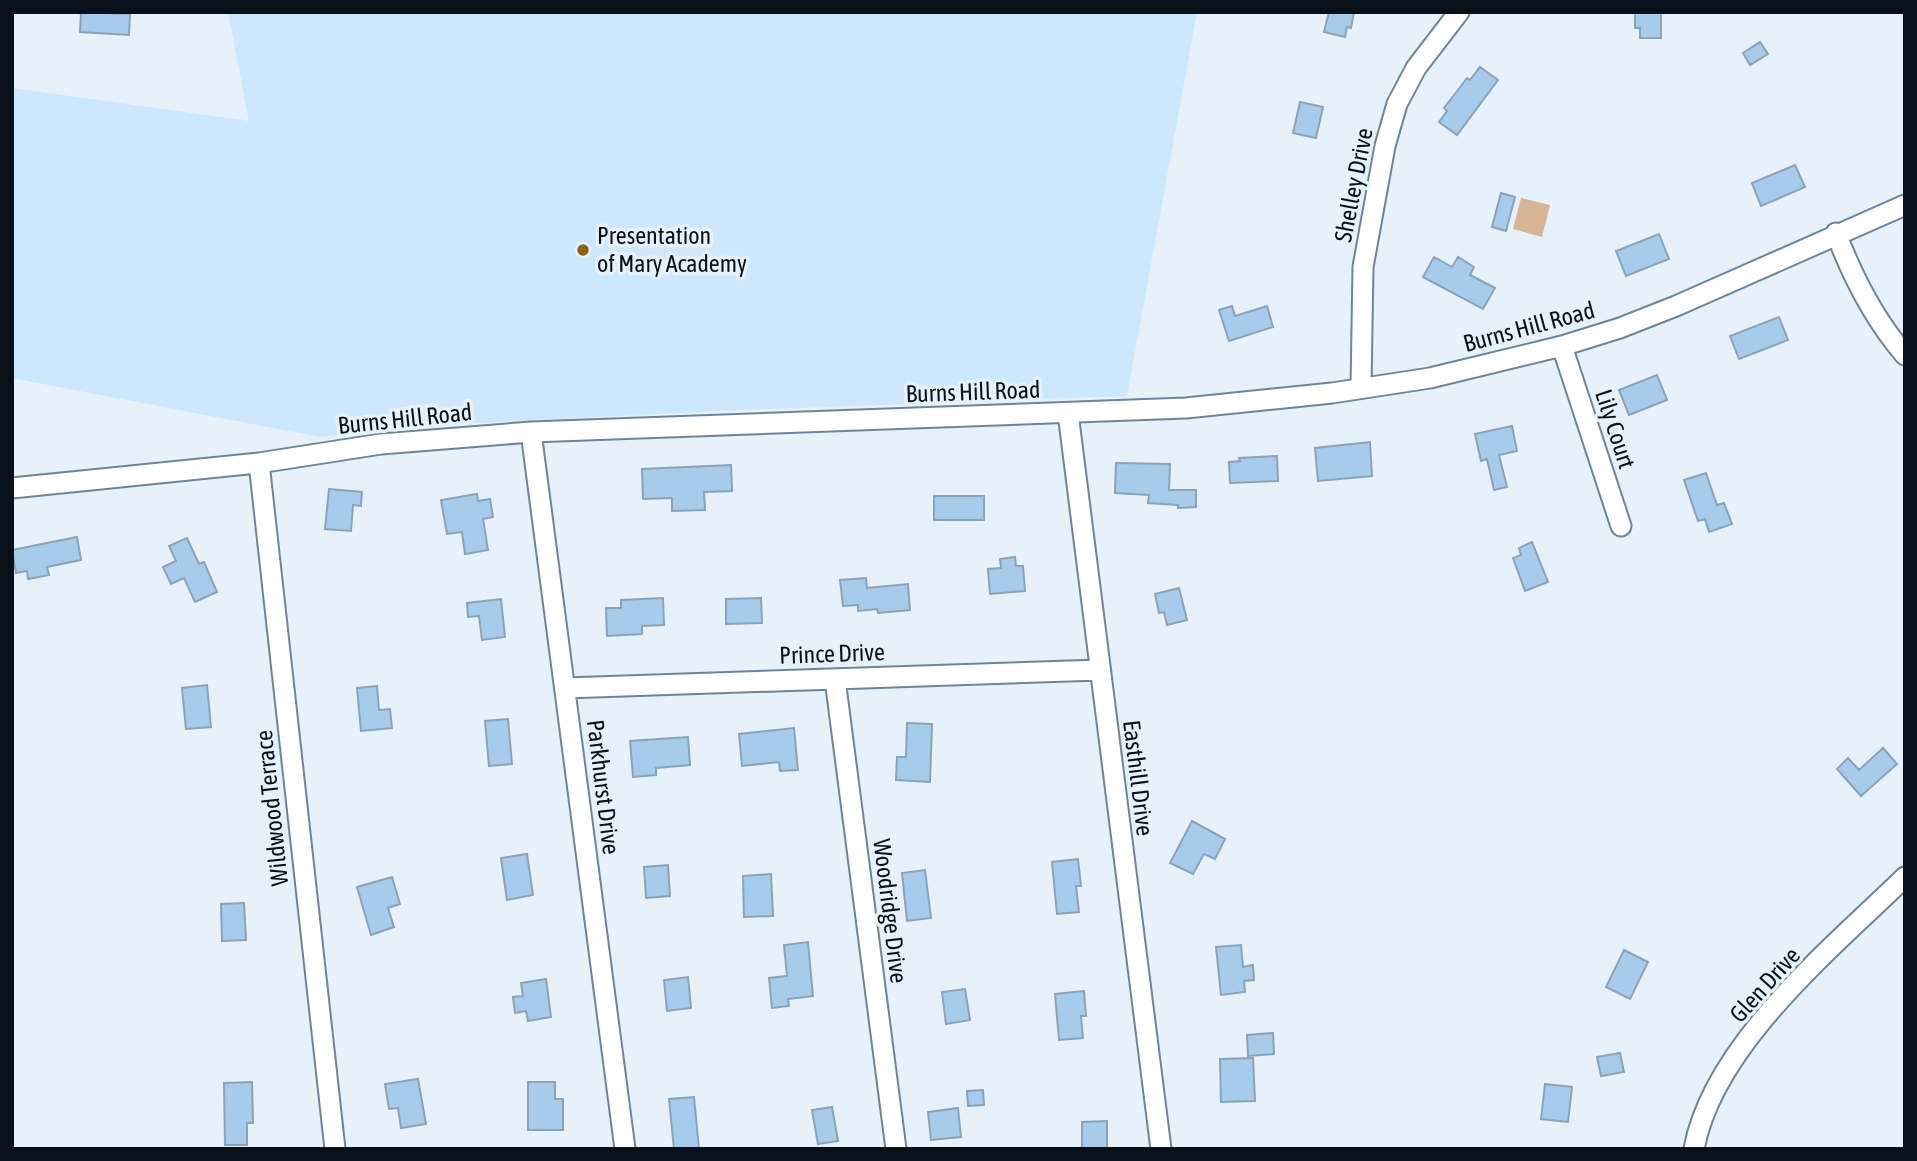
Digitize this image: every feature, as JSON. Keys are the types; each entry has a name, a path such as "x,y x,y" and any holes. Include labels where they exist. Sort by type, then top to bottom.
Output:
{"street":[{"name":"Shelley Drive","path":"1361,388 1363,267 1385,146 1397,104 1416,68 1459,12"},
{"name":"Burns Hill Road","path":"12,488 259,463 381,444 531,432 1227,405 1361,388 1471,369 1562,346 1676,306 1836,233 1905,205"},
{"path":"1836,233 1851,273 1871,309 1905,355"},
{"name":"Lily Court","path":"1562,346 1621,526"},
{"name":"Easthill Drive","path":"1068,413 1161,1149"},
{"name":"Parkhurst Drive","path":"531,432 625,1149"},
{"name":"Wildwood Terrace","path":"259,463 335,1149"},
{"name":"Prince Drive","path":"565,688 1100,670"},
{"name":"Woodridge Drive","path":"835,679 896,1149"},
{"name":"Glen Drive","path":"1694,1149 1709,1103 1728,1067 1752,1033 1778,1002 1905,877"}],"shaded area":[{"name":"Presentation of Mary Academy","path":"228,12 1197,12 1127,396 738,410 399,427 320,437 12,378 12,88 249,121"},
{"path":"1521,198 1550,205 1542,237 1513,229"}],"building":[{"path":"81,12 130,14 129,35 80,32"},
{"path":"1329,12 1354,12 1351,28 1347,27 1345,37 1324,32"},
{"path":"1635,12 1661,12 1661,38 1640,38 1640,28 1635,28"},
{"path":"1760,42 1768,54 1750,65 1743,53"},
{"path":"1480,67 1498,80 1457,135 1439,122 1447,111 1444,108 1467,78 1470,80"},
{"path":"1300,102 1323,107 1316,138 1293,133"},
{"path":"1795,165 1805,187 1761,206 1752,183"},
{"path":"1501,193 1515,197 1506,231 1492,227"},
{"path":"1659,234 1669,259 1626,276 1616,251"},
{"path":"1434,257 1452,267 1458,257 1474,267 1470,275 1495,288 1483,309 1423,277"},
{"path":"1232,306 1235,316 1267,306 1273,327 1229,341 1219,310"},
{"path":"1779,317 1788,340 1739,359 1730,336"},
{"path":"1657,375 1667,400 1629,415 1619,390"},
{"path":"1512,426 1517,451 1499,455 1507,487 1494,490 1487,459 1481,461 1475,434"},
{"path":"1370,442 1372,476 1318,481 1315,448"},
{"path":"1277,456 1278,481 1230,483 1229,462 1240,461 1239,458"},
{"path":"1116,463 1170,464 1169,490 1196,490 1196,507 1178,508 1178,505 1148,503 1149,495 1115,493"},
{"path":"731,465 732,491 704,492 705,510 672,511 672,498 643,499 642,469"},
{"path":"1706,473 1717,505 1724,503 1732,524 1709,532 1705,519 1698,521 1684,480"},
{"path":"329,489 362,492 361,506 353,505 351,531 325,529"},
{"path":"477,494 478,501 490,499 493,517 483,519 488,550 465,554 462,532 447,534 441,500"},
{"path":"934,496 984,496 984,520 934,520"},
{"path":"77,537 81,560 47,567 49,575 28,579 27,571 16,573 12,550"},
{"path":"187,538 199,564 204,562 217,592 195,602 184,578 171,584 163,567 176,561 169,546"},
{"path":"1532,542 1548,582 1525,591 1513,558 1521,555 1519,548"},
{"path":"1015,557 1016,566 1023,566 1025,591 990,594 988,569 1001,568 1000,559"},
{"path":"866,578 867,588 908,584 910,610 878,613 877,609 858,611 858,605 843,606 840,580"},
{"path":"1179,588 1187,620 1167,625 1164,612 1159,613 1155,594"},
{"path":"663,598 664,625 642,626 642,634 607,636 606,608 621,608 621,600"},
{"path":"761,598 762,623 726,624 726,599"},
{"path":"501,599 505,637 482,640 479,616 468,617 467,603"},
{"path":"207,685 211,727 186,729 182,688"},
{"path":"377,686 379,710 390,709 392,728 361,731 357,688"},
{"path":"508,719 512,764 489,766 485,721"},
{"path":"907,723 932,724 930,782 896,780 897,757 906,757"},
{"path":"794,728 798,770 780,771 779,762 742,766 739,734"},
{"path":"688,737 690,765 656,768 656,775 633,777 630,741"},
{"path":"1883,748 1897,764 1861,796 1837,769 1848,758 1859,770"},
{"path":"1192,821 1225,839 1215,859 1204,854 1193,874 1170,863"},
{"path":"527,854 533,895 507,900 501,858"},
{"path":"1078,859 1081,886 1076,886 1079,912 1057,914 1052,862"},
{"path":"668,865 670,896 646,898 644,867"},
{"path":"925,870 931,918 907,921 902,873"},
{"path":"771,874 773,916 744,917 743,876"},
{"path":"392,877 400,904 388,908 394,927 371,935 357,887"},
{"path":"244,903 246,940 222,941 221,904"},
{"path":"808,942 813,996 788,999 789,1006 772,1008 769,978 787,976 784,945"},
{"path":"1241,945 1243,967 1253,965 1254,980 1244,981 1245,992 1221,995 1216,947"},
{"path":"1624,950 1648,962 1630,999 1606,987"},
{"path":"688,977 691,1008 667,1011 664,980"},
{"path":"546,979 551,1017 528,1021 526,1011 515,1013 513,997 523,996 521,983"},
{"path":"965,989 970,1020 946,1024 942,992"},
{"path":"1084,991 1086,1016 1081,1016 1083,1038 1059,1040 1055,994"},
{"path":"1273,1033 1274,1054 1248,1056 1247,1035"},
{"path":"1620,1053 1624,1072 1601,1076 1597,1057"},
{"path":"1253,1058 1255,1101 1221,1102 1220,1059"},
{"path":"418,1079 426,1124 401,1128 398,1108 389,1109 385,1084"},
{"path":"252,1082 253,1123 247,1123 247,1145 225,1145 224,1083"},
{"path":"528,1082 555,1082 555,1099 563,1099 563,1130 528,1130"},
{"path":"1545,1084 1572,1087 1568,1122 1541,1119"},
{"path":"983,1090 984,1105 968,1106 967,1091"},
{"path":"694,1097 699,1149 674,1149 669,1099"},
{"path":"832,1107 838,1141 818,1144 812,1110"},
{"path":"958,1108 961,1137 931,1140 928,1112"},
{"path":"1107,1121 1107,1149 1082,1149 1082,1122"}],"place":[{"name":"Presentation of Mary Academy","path":"583,250"}]}
